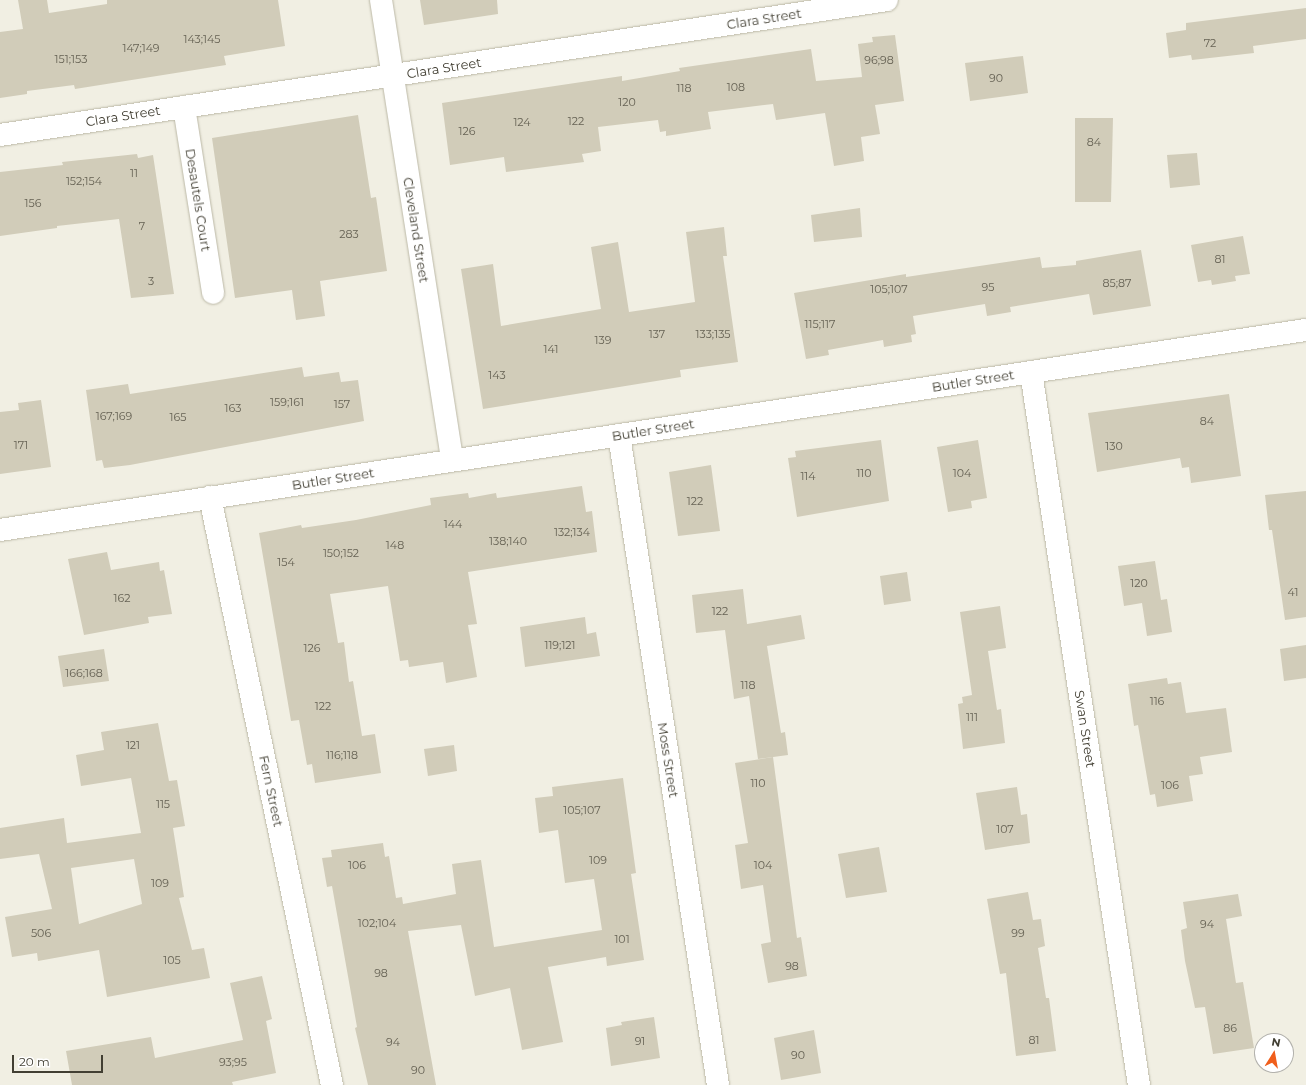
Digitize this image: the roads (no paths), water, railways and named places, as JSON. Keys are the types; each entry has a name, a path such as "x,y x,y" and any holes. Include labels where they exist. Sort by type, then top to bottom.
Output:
{"street":[{"name":"Cleveland Street","path":"381,0 452,460"},
{"name":"Clara Street","path":"0,135 887,0"},
{"name":"Desautels Court","path":"184,107 213,293"},
{"name":"Butler Street","path":"0,530 1306,330"},
{"name":"Swan Street","path":"1031,372 1139,1085"},
{"name":"Moss Street","path":"619,435 718,1085"},
{"name":"Fern Street","path":"210,498 332,1085"}]}
